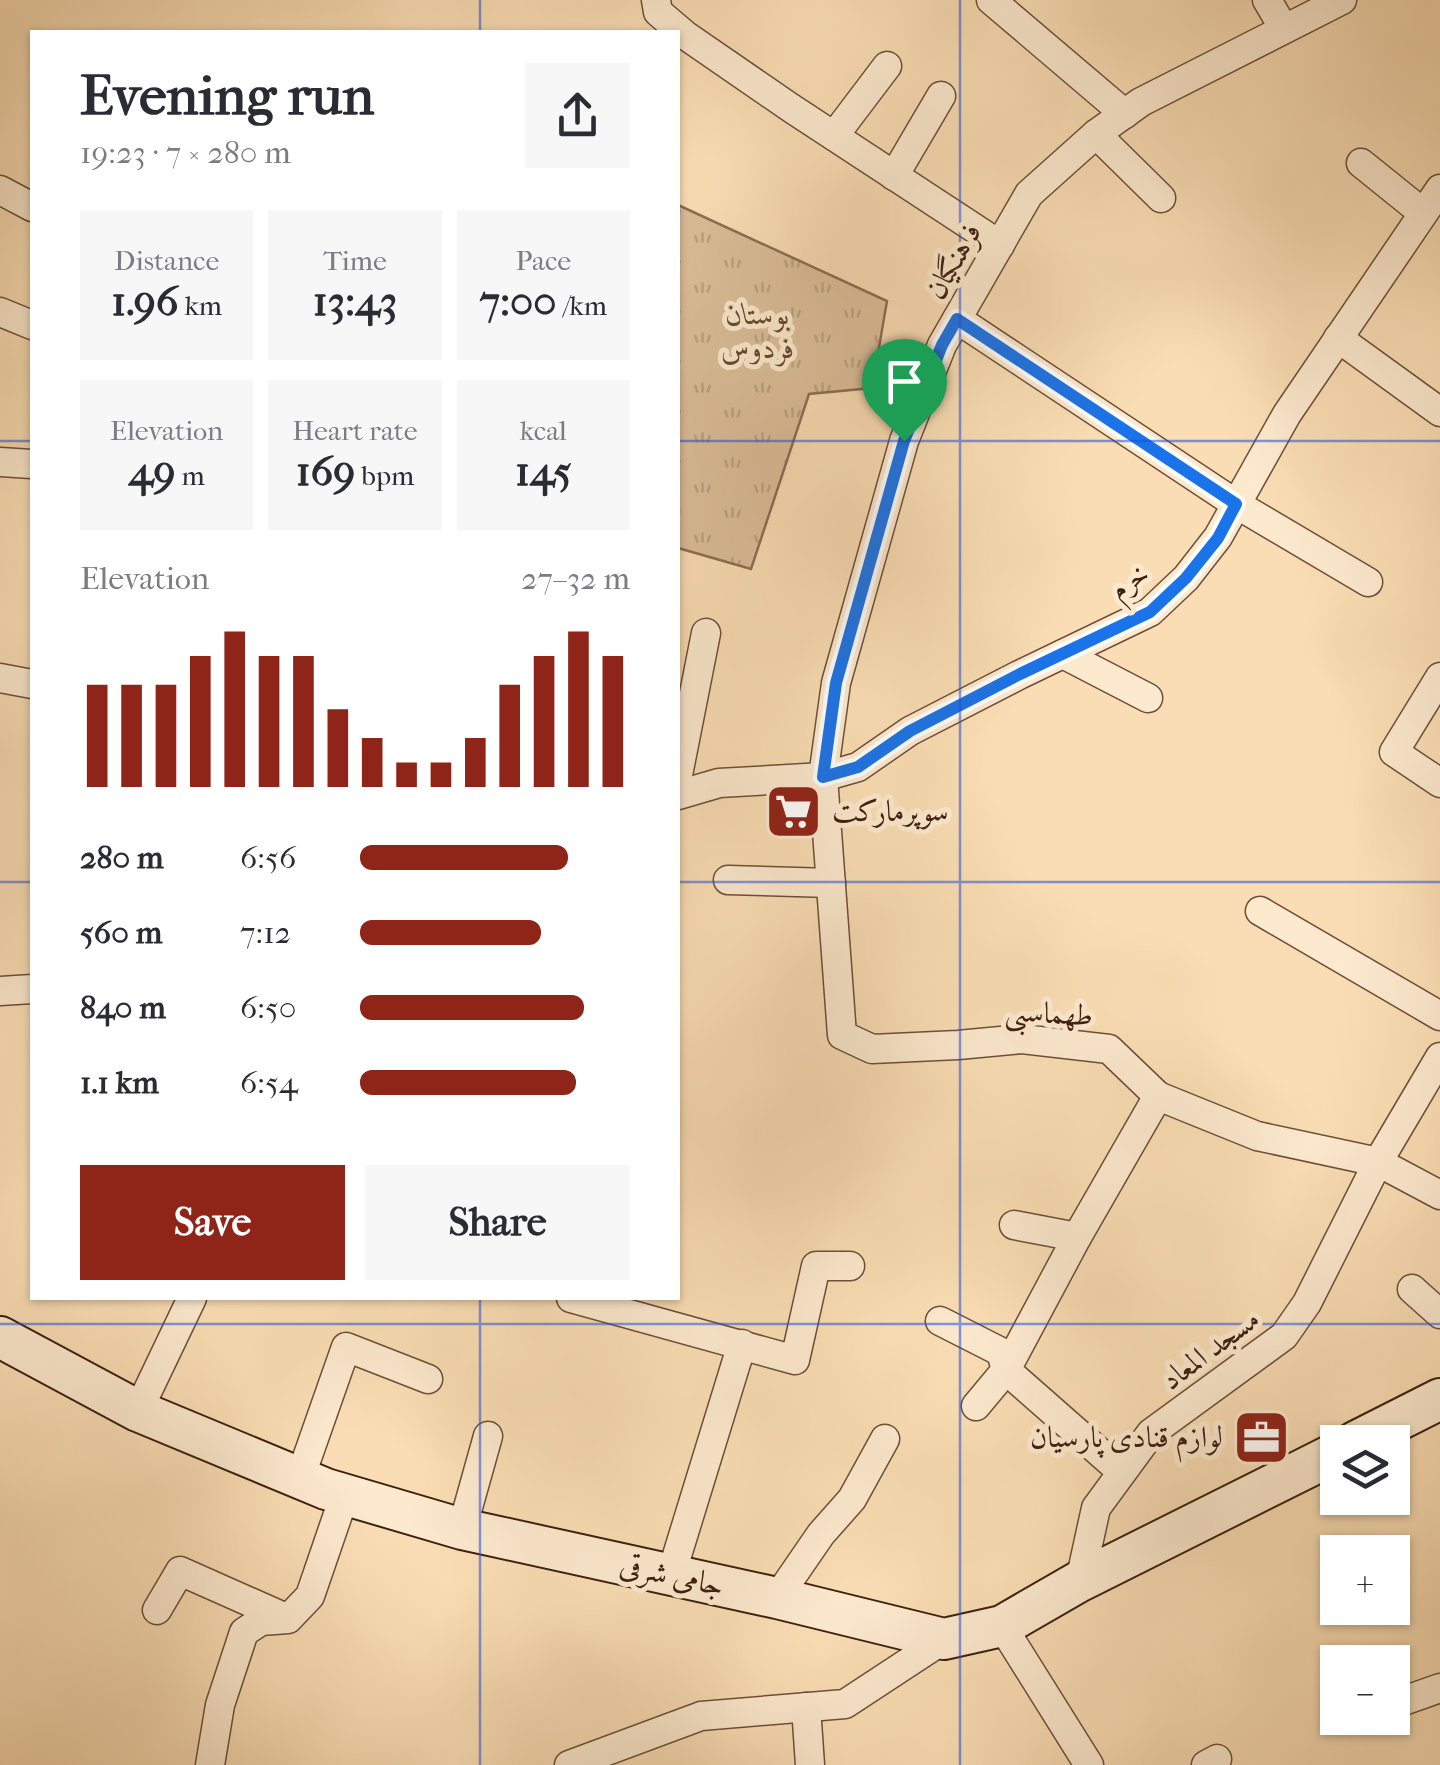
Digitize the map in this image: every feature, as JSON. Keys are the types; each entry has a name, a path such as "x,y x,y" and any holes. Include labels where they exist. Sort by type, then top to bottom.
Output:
{"street":[{"path":"991,0 1124,114"},
{"path":"1267,0 1284,29"},
{"name":"فرهنگیان","path":"823,777 836,683 904,441 942,345 1030,194 1096,134 1141,102 1342,0"},
{"path":"657,6 685,35 1000,244"},
{"path":"834,136 887,66"},
{"path":"894,176 942,96"},
{"path":"1096,134 1161,198"},
{"path":"1361,163 1423,213"},
{"name":"خرم","path":"680,793 720,783 823,777 858,767 910,731 1150,612 1186,578 1218,538 1287,414 1440,189"},
{"path":"0,190 30,206"},
{"path":"0,312 30,324"},
{"path":"957,319 1236,504 1368,582"},
{"path":"1338,338 1440,412"},
{"path":"0,462 30,464"},
{"path":"680,765 706,633"},
{"path":"1063,654 1148,698"},
{"path":"1440,677 1394,752 1440,783"},
{"path":"0,678 30,684"},
{"name":"طهماسبی","path":"823,777 842,1035 872,1049 1022,1039 1109,1049 1158,1096 1257,1136 1378,1162 1440,1195"},
{"path":"728,880 831,883"},
{"path":"1260,911 1440,1016"},
{"path":"0,991 30,990"},
{"name":"مسجد المعاد","path":"1080,1582 1096,1508 1151,1434 1284,1336 1307,1303 1378,1162 1440,1057"},
{"path":"976,1406 1006,1370 1158,1096"},
{"path":"1014,1225 1078,1237"},
{"path":"579,1300 795,1360 816,1266 850,1266"},
{"path":"1412,1288 1440,1314"},
{"path":"138,1411 191,1300"},
{"path":"940,1320 1001,1352 1006,1370 1122,1472"},
{"name":"جامی شرقی","path":"0,1336 138,1411 345,1494 462,1529 944,1638 1002,1626 1080,1582 1320,1461"},
{"path":"671,1575 742,1344"},
{"path":"300,1478 346,1347 428,1379"},
{"path":"1389,1425 1440,1399"},
{"path":"462,1529 488,1436"},
{"path":"777,1598 852,1499 885,1439"},
{"path":"210,1765 220,1704 244,1632 261,1620 288,1618 310,1596 345,1494"},
{"path":"156,1610 180,1571 288,1618"},
{"path":"1002,1626 1089,1765"},
{"path":"570,1765 701,1716 846,1704 944,1638"},
{"path":"1410,1698 1440,1688"},
{"path":"806,1707 810,1765"}],"green space":[{"name":"بوستان فردوس","path":"680,206 887,301 872,388 809,394 751,569 680,549"}],"place":[{"name":"سوپرمارکت","path":"793,811"},
{"name":"لوازم قنادی پارسیان","path":"1262,1437"}],"route":[{"path":"957,319 1236,504 1218,538 1186,578 1150,612 910,731 858,767 823,777 836,683 904,441 942,345 957,319"}]}
